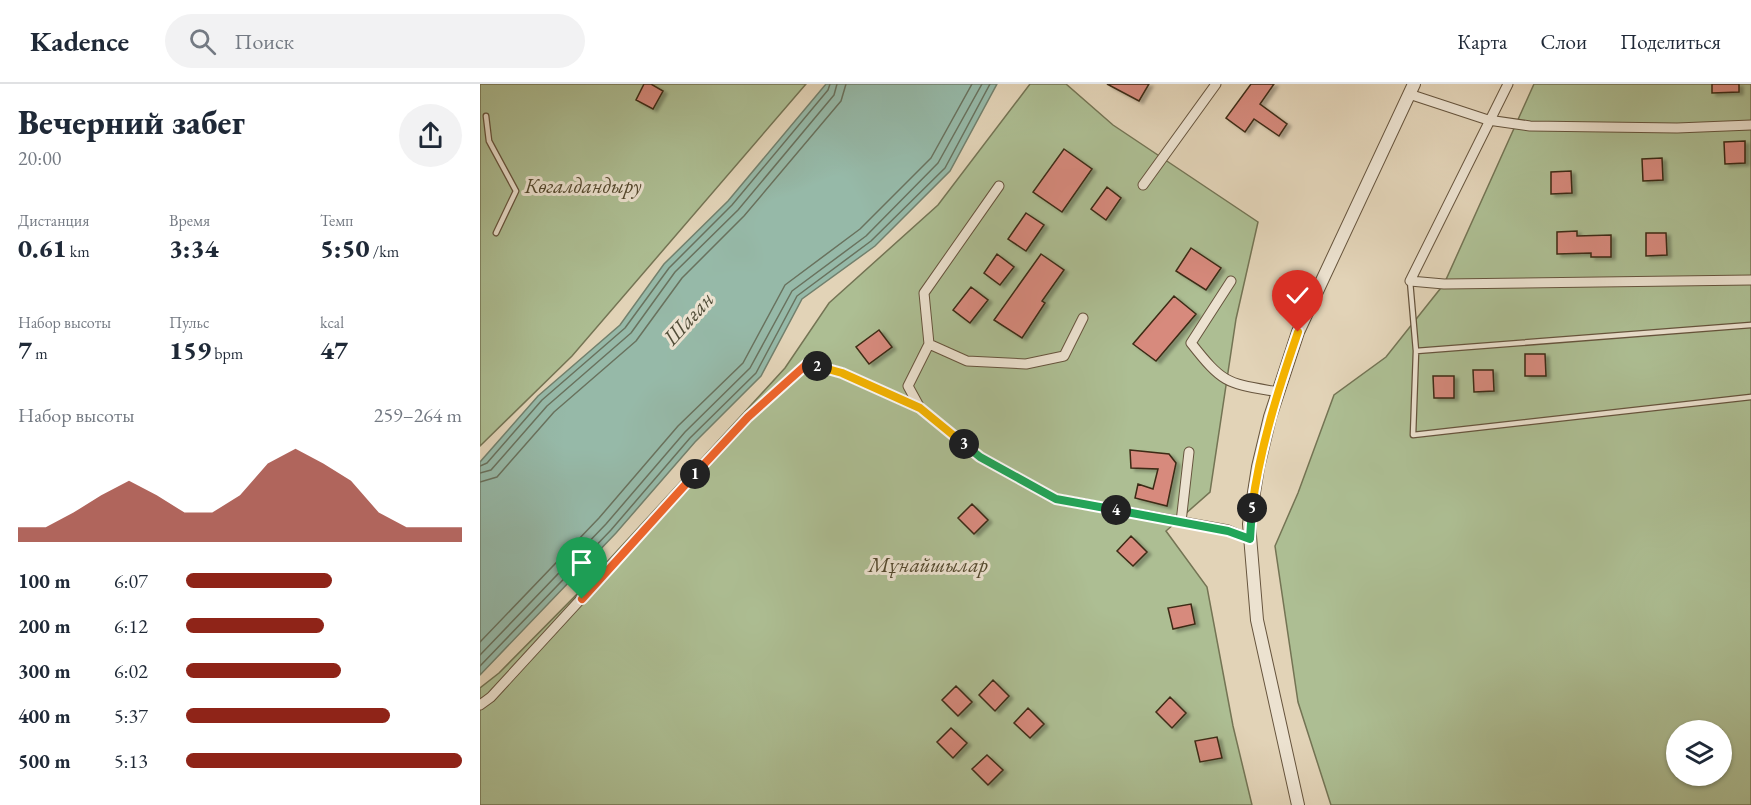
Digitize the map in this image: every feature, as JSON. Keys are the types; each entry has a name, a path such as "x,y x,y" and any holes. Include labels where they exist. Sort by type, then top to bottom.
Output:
{"street":[{"path":"1143,185 1216,84"},
{"path":"1508,84 1488,120 1410,281 1444,284 1751,280"},
{"path":"1298,805 1257,620 1250,524 1258,467 1278,392 1298,332 1412,89 1488,120 1542,126 1677,128 1751,125"},
{"path":"920,408 908,386 929,344 924,293 999,186"},
{"path":"1230,281 1191,343 1213,370 1230,383 1278,392"},
{"path":"929,344 967,361 1026,364 1064,356 1083,318"},
{"path":"480,705 491,697 748,417 808,363 842,373 920,408 980,457 1056,499 1228,531 1250,539"},
{"path":"1181,522 1189,452"}],"lane":[{"path":"486,116 489,141 516,191 496,233"},
{"path":"1410,281 1416,351 1413,435 1751,397"},
{"path":"1416,351 1751,326"}],"green space":[{"name":"Көгалдандыру","path":"480,84 806,84 572,356 480,446"},
{"name":"Мұнайшылар","path":"1030,84 1066,84 1113,125 1258,222 1236,319 1210,492 1166,531 1207,587 1233,726 1252,805 480,805 480,688 499,673 584,587 785,368 829,303 938,205"},
{"path":"1534,84 1751,84 1751,805 1331,805 1298,702 1275,546 1298,493 1334,395 1386,357 1444,284"}],"water":[{"name":"Шаған","path":"826,84 997,84 950,171 875,246 802,299 761,376 695,442 616,533 480,675 480,462 538,396 620,325 664,264 728,201"}],"building":[{"path":"644,84 651,84 663,91 653,109 636,100"},
{"path":"1107,84 1149,84 1139,101"},
{"path":"1251,84 1274,84 1260,104 1287,124 1279,136 1254,119 1245,132 1226,118"},
{"path":"1712,84 1739,84 1739,92 1712,93"},
{"path":"1745,141 1745,163 1725,164 1724,142"},
{"path":"1064,149 1092,169 1062,212 1033,192"},
{"path":"1662,158 1663,180 1643,181 1642,159"},
{"path":"1571,171 1572,193 1551,194 1551,172"},
{"path":"1107,187 1121,198 1106,220 1091,209"},
{"path":"1026,213 1044,225 1026,251 1008,239"},
{"path":"1577,231 1577,236 1611,235 1611,257 1591,257 1591,253 1557,254 1557,232"},
{"path":"1646,233 1666,233 1667,255 1646,256"},
{"path":"1191,248 1221,268 1206,290 1176,271"},
{"path":"997,254 1014,267 1000,285 984,273"},
{"path":"1041,254 1064,270 1042,301 1045,303 1022,338 994,320"},
{"path":"971,287 988,300 970,323 953,310"},
{"path":"1174,296 1196,314 1156,361 1133,344"},
{"path":"879,330 892,347 869,364 856,347"},
{"path":"1525,354 1545,354 1546,376 1525,376"},
{"path":"1473,370 1493,370 1494,391 1474,392"},
{"path":"1433,376 1454,376 1454,398 1434,398"},
{"path":"1130,450 1169,454 1176,463 1167,506 1135,498 1138,484 1153,489 1158,469 1131,468"},
{"path":"972,504 988,520 974,534 958,518"},
{"path":"1131,536 1147,552 1133,566 1117,551"},
{"path":"1191,604 1195,624 1173,629 1168,608"},
{"path":"993,680 1009,696 995,711 979,695"},
{"path":"956,686 972,702 958,716 942,700"},
{"path":"1170,697 1186,713 1172,728 1156,712"},
{"path":"1028,708 1044,724 1030,738 1014,723"},
{"path":"951,728 967,743 953,758 937,742"},
{"path":"1217,737 1222,758 1200,762 1195,741"},
{"path":"987,755 1003,770 988,785 972,769"}],"route":[{"path":"582,599 748,417 808,363 842,373 920,408 980,457 1056,499 1228,531 1250,539 1258,467 1270,417 1298,332"}]}
